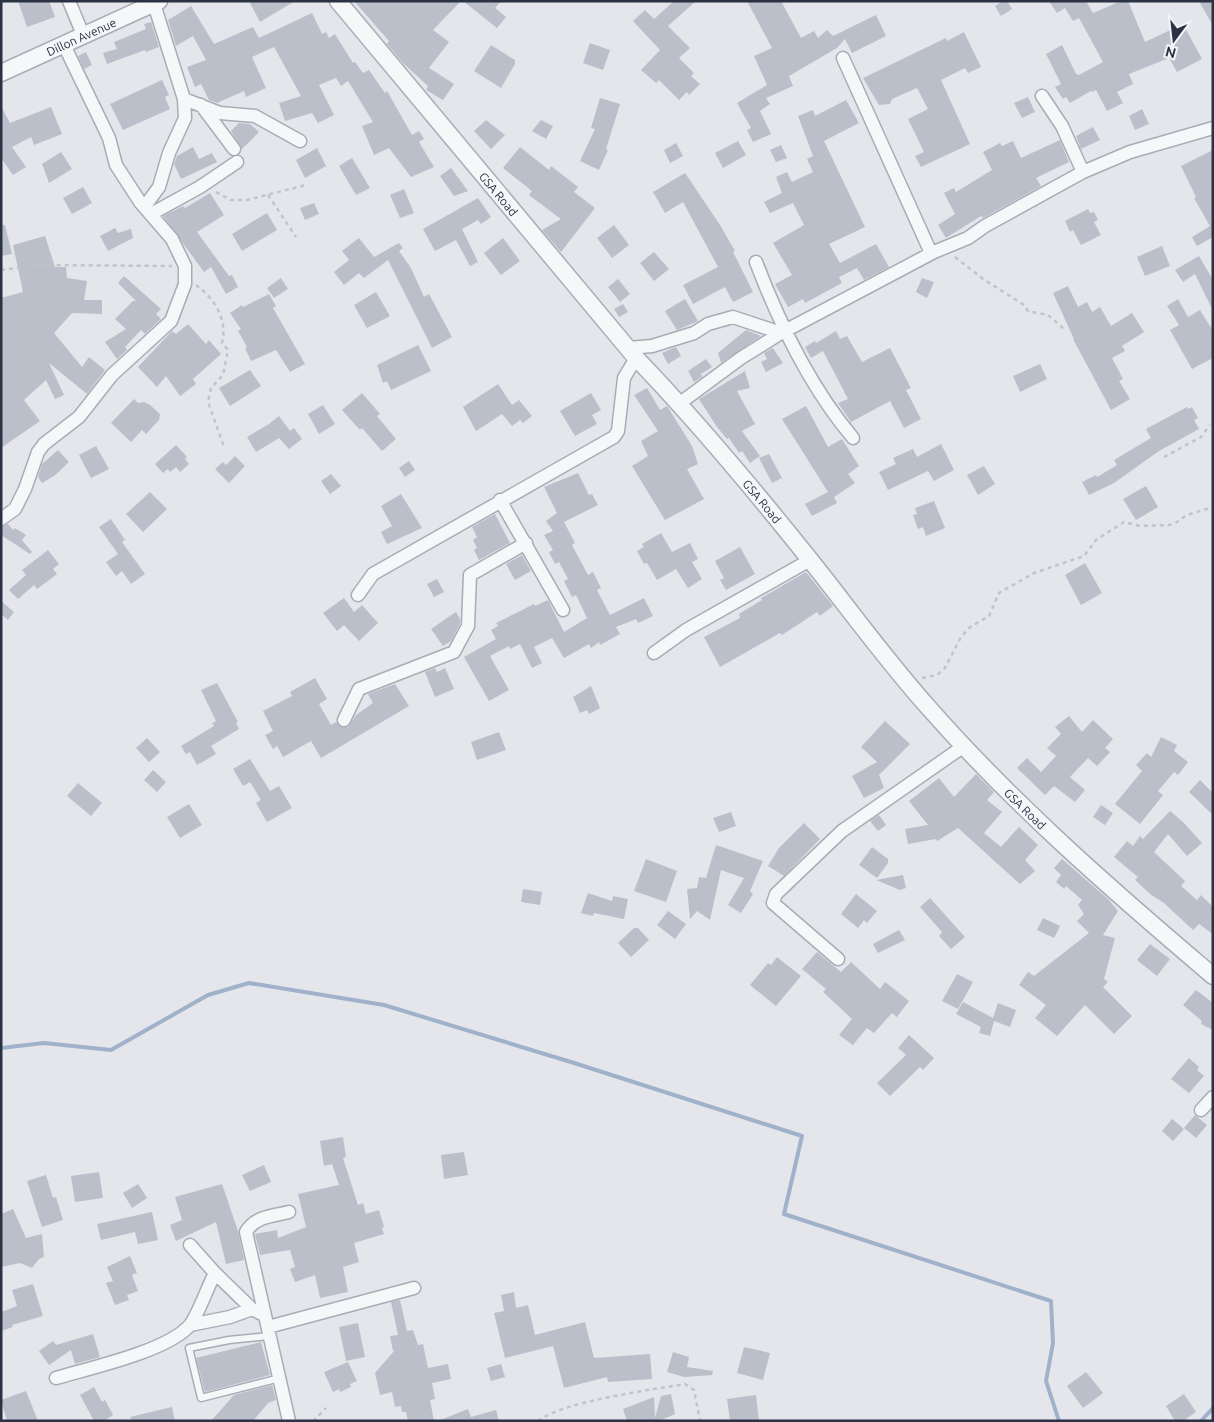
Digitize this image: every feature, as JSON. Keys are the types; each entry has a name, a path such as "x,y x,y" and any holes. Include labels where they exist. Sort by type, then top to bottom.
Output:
{"street":[{"path":"69,1 84,37"},
{"name":"GSA Road","path":"338,1 632,353 680,403 810,560 906,682 964,746 1112,890 1213,976"},
{"path":"148,210 159,186 169,153 185,118 184,99 157,2"},
{"name":"Dillon Avenue","path":"1,73 84,37 157,2"},
{"path":"1,519 15,509 25,490 38,452 44,444 79,417 112,375 170,321 183,294 185,266 172,239 148,210 116,165 109,138 64,45"},
{"path":"843,58 936,251"},
{"path":"1042,96 1062,126 1083,172"},
{"path":"184,99 220,113 255,116 300,141"},
{"path":"148,210 200,187 235,155 201,105"},
{"path":"680,403 741,358 783,332 936,251 968,238 985,226 1083,172 1130,152 1213,128"},
{"path":"756,262 783,332 821,396 853,438"},
{"path":"358,595 373,574 500,500 614,437 618,430 624,378 632,353 694,333 708,324 733,317 783,332"},
{"path":"500,500 563,610"},
{"path":"344,720 359,689 454,652 468,626 470,575 526,543"},
{"path":"654,653 686,630 810,560"},
{"path":"838,959 773,903 776,894 842,831 964,746"},
{"path":"1201,1110 1213,1097"},
{"path":"289,1212 262,1218 250,1225 246,1232 290,1421"},
{"path":"190,1245 267,1326"},
{"path":"190,1325 215,1273"},
{"path":"267,1326 414,1288"},
{"path":"56,1378 139,1354 168,1340 190,1325 230,1317 252,1309"}],"lane":[{"path":"267,1326 229,1340 188,1348 201,1398 280,1378"}],"path":[{"path":"200,187 231,200 247,200 306,185"},
{"path":"268,195 296,237"},
{"path":"936,251 954,256 983,279 1024,305 1028,311 1048,315 1064,329"},
{"path":"1,270 44,265 185,266 186,280 206,293 221,314 224,327 222,343 228,350 223,375 211,388 208,402 224,446"},
{"path":"1164,457 1201,437 1210,425"},
{"path":"906,682 937,675 945,668 961,638 970,628 989,616 999,593 1011,584 1060,563 1084,556 1096,540 1124,522 1151,527 1174,524 1187,515 1213,507"},
{"path":"538,1421 547,1413 610,1398 685,1384 694,1390 700,1421"},
{"path":"313,1421 326,1408"}],"building":[{"path":"18,1 49,1 55,17 27,27"},
{"path":"249,1 295,1 260,22"},
{"path":"354,1 461,1 433,30 449,42 429,68 454,84 443,100 426,90 428,86 403,63 387,44 389,41"},
{"path":"463,1 501,1 495,8 506,17 497,28"},
{"path":"674,1 696,1 668,26 690,48 679,58 694,73 691,76 700,84 689,95 687,92 679,100 659,80 656,83 641,70 660,50 633,21 645,10 654,19"},
{"path":"747,1 781,1 801,38 814,31 818,38 827,30 833,36 876,15 886,36 852,53 845,39 837,48 789,76 793,86 766,98 770,104 760,111 771,134 753,142 747,130 751,128 737,103 767,85 754,56 772,48"},
{"path":"1003,1 1007,1 1012,9 1001,16 995,6"},
{"path":"1049,1 1086,1 1093,13 1121,1 1128,1 1145,42 1183,24 1202,59 1177,72 1169,58 1129,74 1133,84 1117,92 1123,103 1107,111 1096,90 1070,103 1066,97 1063,99 1055,87 1061,84 1046,54 1062,45 1076,74 1079,75 1103,62 1079,18 1073,21 1065,8 1057,13"},
{"path":"1199,1 1213,1 1213,26"},
{"path":"191,6 214,44 253,27 259,38 312,13 322,34 326,32 329,38 335,34 353,63 355,62 363,73 369,70 385,93 387,91 412,135 419,131 424,139 419,142 434,167 411,177 389,148 374,155 362,126 373,122 348,81 341,86 336,78 319,85 334,115 318,123 312,113 285,121 279,103 301,96 274,47 252,57 266,88 246,97 244,91 217,103 209,100 201,84 195,87 187,67 206,60 193,36 176,46 168,20"},
{"path":"151,22 159,47 107,64 103,53 117,49 114,42 146,29 144,24"},
{"path":"964,32 981,67 968,73 965,68 941,80 970,144 921,167 915,156 924,152 908,119 928,109 917,88 892,99 890,104 879,105 863,78 946,38 947,41"},
{"path":"590,43 610,50 603,70 583,63"},
{"path":"491,45 515,60 515,64 501,88 474,71"},
{"path":"86,52 92,65 84,69 78,56"},
{"path":"162,80 169,95 165,97 170,109 123,130 110,104"},
{"path":"1028,97 1035,112 1022,118 1014,103"},
{"path":"600,98 620,104 606,149 608,150 599,170 580,161 595,129 591,128"},
{"path":"846,100 859,123 824,141 865,227 829,244 840,263 876,244 889,267 864,280 857,268 839,277 842,283 805,303 803,299 788,307 775,284 792,275 773,243 804,225 793,203 770,213 764,202 782,193 776,177 787,172 792,182 813,172 807,159 813,156 798,116 813,110 815,116"},
{"path":"1,106 10,123 51,107 62,134 34,145 31,137 12,147 26,167 13,175 1,158"},
{"path":"1142,109 1149,124 1135,130 1129,116"},
{"path":"486,120 505,135 491,149 474,131"},
{"path":"541,120 553,126 546,139 532,131"},
{"path":"239,123 250,124 259,132 242,149 231,131"},
{"path":"1093,127 1100,140 1081,149 1076,136"},
{"path":"1060,140 1069,162 1036,178 1041,186 983,218 981,216 946,238 938,225 955,214 944,193 954,188 956,192 992,170 983,152 1000,143 1002,146 1013,141 1021,158"},
{"path":"738,141 746,155 723,168 715,153"},
{"path":"676,143 683,156 670,163 664,150"},
{"path":"781,145 787,158 776,162 770,150"},
{"path":"193,147 199,159 212,153 217,162 181,179 174,164 177,156"},
{"path":"520,147 549,170 551,166 578,187 574,192 595,208 561,252 542,230 561,219 529,195 532,191 503,168"},
{"path":"317,148 326,166 305,178 296,160"},
{"path":"1213,150 1213,237 1197,246 1192,237 1210,226 1194,198 1196,197 1181,166"},
{"path":"61,152 72,169 49,183 42,164"},
{"path":"352,158 370,188 356,195 339,166"},
{"path":"451,168 468,191 454,196 440,176"},
{"path":"685,173 735,251 733,252 753,292 733,302 725,287 693,304 683,285 718,267 683,202 665,213 653,192"},
{"path":"83,187 92,203 72,214 63,198"},
{"path":"404,189 414,213 400,218 390,195"},
{"path":"210,193 224,215 197,232 229,276 232,275 238,287 226,294 211,267 204,272 163,216 183,206 185,208"},
{"path":"478,198 491,217 481,224 478,220 462,229 478,262 470,266 456,240 435,251 423,229"},
{"path":"314,203 319,214 305,220 300,208"},
{"path":"1088,209 1090,213 1094,212 1098,220 1094,222 1101,235 1081,245 1073,230 1070,232 1065,221"},
{"path":"267,213 277,230 242,251 232,234"},
{"path":"1,225 5,225 12,254 1,256"},
{"path":"614,225 629,245 612,258 597,238"},
{"path":"115,228 118,233 131,229 133,238 108,251 100,236"},
{"path":"45,236 55,267 66,267 67,278 87,281 84,300 102,300 102,314 72,313 54,333 82,367 89,357 105,370 87,394 49,363 64,395 55,399 46,380 24,400 40,421 1,448 1,298 23,292 13,245"},
{"path":"359,238 374,257 399,243 403,248 399,251 411,268 424,297 429,294 452,337 432,348 388,260 364,278 359,273 344,285 334,272 349,260 342,251"},
{"path":"503,238 520,261 501,275 484,253"},
{"path":"1162,246 1170,266 1145,276 1137,257"},
{"path":"654,252 669,269 654,281 640,263"},
{"path":"1199,256 1213,280 1213,311 1195,274 1183,282 1175,270"},
{"path":"124,276 161,309 156,314 161,319 145,334 141,330 125,347 127,350 117,359 105,342 126,329 115,319 133,301 136,301 118,283"},
{"path":"281,278 288,289 274,298 267,288"},
{"path":"922,278 934,282 927,298 916,292"},
{"path":"618,279 630,294 620,302 608,287"},
{"path":"1068,286 1078,307 1087,302 1092,312 1100,307 1111,326 1132,313 1144,332 1122,346 1125,351 1112,358 1123,379 1119,381 1130,399 1111,410 1073,339 1053,293"},
{"path":"376,292 390,316 367,328 354,305"},
{"path":"269,294 276,306 273,308 305,364 290,372 276,350 251,361 245,348 247,347 238,331 241,329 230,313 242,305 243,307"},
{"path":"685,299 698,321 677,330 665,311"},
{"path":"1178,299 1188,317 1200,310 1213,331 1213,358 1192,369 1170,330 1179,325 1167,306"},
{"path":"623,304 628,312 619,317 614,309"},
{"path":"188,324 206,344 209,340 221,354 193,379 196,384 180,396 166,376 157,387 138,367 172,331 176,334"},
{"path":"746,330 761,336 721,363 718,353"},
{"path":"836,331 840,339 847,336 862,362 890,348 911,388 906,390 921,419 904,428 890,401 851,422 838,403 848,399 823,351 811,358 805,347"},
{"path":"418,345 431,371 391,390 387,381 383,383 377,365"},
{"path":"676,347 681,356 668,364 662,353"},
{"path":"773,348 783,363 766,372 761,362 767,359 764,353"},
{"path":"706,359 712,367 701,374 702,377 694,382 688,371"},
{"path":"1040,364 1047,379 1020,392 1013,376"},
{"path":"250,370 261,386 230,406 219,388"},
{"path":"745,371 750,388 737,391 755,424 742,431 760,456 750,463 742,451 739,453 729,438 727,439 717,427 699,399"},
{"path":"498,384 512,405 519,400 532,416 523,423 520,420 512,426 502,414 476,431 463,407"},
{"path":"647,388 660,410 667,406 692,446 698,464 687,469 704,499 665,520 632,466 648,456 641,441 658,431 634,395"},
{"path":"362,393 380,414 377,416 396,439 382,451 362,428 360,430 342,410"},
{"path":"591,393 601,410 592,415 597,424 575,436 560,411"},
{"path":"134,399 138,403 144,402 150,405 160,414 159,420 146,434 142,430 131,442 111,423"},
{"path":"323,405 335,424 319,434 308,414"},
{"path":"806,406 828,447 842,439 859,466 848,474 855,483 834,497 837,503 812,516 805,504 828,492 782,419"},
{"path":"1187,407 1188,409 1192,407 1198,418 1194,420 1199,429 1159,451 1114,483 1089,495 1082,482 1096,475 1097,477 1117,465 1114,460 1151,438 1146,429"},
{"path":"279,416 290,431 294,428 302,439 289,449 279,438 256,452 247,437"},
{"path":"941,444 954,470 934,481 928,471 888,490 879,472 896,464 893,458 913,449 917,457"},
{"path":"176,445 187,457 185,459 189,464 180,472 176,467 170,472 168,469 163,473 155,464"},
{"path":"96,446 109,469 91,478 79,455"},
{"path":"58,450 69,462 54,476 42,483 38,477 42,464"},
{"path":"769,454 782,478 772,483 759,458"},
{"path":"235,456 245,466 229,483 215,469 223,462 226,465"},
{"path":"409,461 415,470 405,477 399,468"},
{"path":"984,466 995,484 978,495 967,475"},
{"path":"578,473 589,495 592,494 598,505 564,522 575,543 572,545 588,575 593,572 601,588 597,590 610,615 644,598 653,616 638,623 636,619 616,627 620,634 600,645 599,642 591,648 589,644 564,658 552,638 534,647 542,663 532,668 520,644 510,649 509,646 490,656 509,690 489,701 464,657 496,639 491,630 498,626 496,623 534,604 535,606 548,600 564,632 587,618 576,595 572,597 564,581 568,579 559,562 555,564 549,552 553,550 544,535 553,531 546,521 557,513 544,487"},
{"path":"331,474 341,486 330,494 321,481"},
{"path":"1146,486 1158,507 1136,520 1123,499"},
{"path":"150,492 167,509 143,532 126,514"},
{"path":"401,494 422,528 387,544 381,532 392,526 381,506"},
{"path":"934,501 945,528 926,536 923,527 918,529 913,515 917,514 915,508"},
{"path":"495,514 510,543 479,560 474,550 477,548 473,540 477,537 472,527"},
{"path":"111,519 125,540 122,542 145,574 131,584 122,571 116,576 106,562 118,554 99,527"},
{"path":"8,524 13,530 15,528 26,535 22,540 32,552 30,554 1,535 1,527"},
{"path":"661,533 672,552 690,543 698,559 692,562 702,579 688,588 676,569 657,580 647,563 644,564 637,551 644,547 642,544"},
{"path":"740,547 755,574 726,590 720,580 724,578 715,561"},
{"path":"48,550 59,564 53,569 57,574 37,589 34,585 18,599 9,590 26,575 22,570"},
{"path":"522,555 531,571 515,580 506,564"},
{"path":"1085,563 1102,593 1081,605 1065,575"},
{"path":"806,572 833,606 820,616 817,612 782,635 780,633 720,667 704,637 740,618 739,614 762,600 761,598"},
{"path":"437,579 444,592 434,597 427,584"},
{"path":"344,598 354,612 362,605 378,623 359,641 344,625 337,631 323,613"},
{"path":"1,601 14,612 8,620 1,614"},
{"path":"456,612 460,619 460,624 451,641 443,646 431,629"},
{"path":"435,668 437,672 445,668 454,689 435,697 425,672"},
{"path":"315,678 327,699 319,704 331,725 336,722 341,727 348,727 356,715 373,703 368,694 395,684 409,706 321,758 311,741 283,757 277,746 273,749 265,735 273,731 263,711 292,696 290,692"},
{"path":"217,683 238,722 236,723 239,729 211,746 216,754 197,765 190,752 186,754 181,746 214,726 212,723 216,721 201,690"},
{"path":"591,686 600,708 589,714 587,710 580,713 573,697"},
{"path":"1069,716 1082,732 1093,720 1113,739 1105,748 1110,752 1097,766 1088,758 1070,777 1085,790 1075,802 1054,786 1045,795 1017,768 1027,758 1041,772 1056,756 1047,748 1061,734 1055,727"},
{"path":"885,721 910,744 879,775 884,788 864,798 852,776 877,762 861,747"},
{"path":"499,732 506,750 477,760 471,742"},
{"path":"1161,737 1177,745 1174,751 1188,762 1178,775 1174,772 1158,791 1163,795 1140,824 1115,804 1142,771 1136,765 1147,753 1151,757"},
{"path":"147,738 160,752 149,762 136,748"},
{"path":"250,759 270,791 279,786 292,808 267,822 256,803 261,800 250,782 243,786 233,769"},
{"path":"153,770 166,782 157,792 144,780"},
{"path":"976,774 994,792 987,800 1002,812 984,833 1001,847 1019,827 1038,845 1025,860 1035,871 1020,884 958,828 937,841 936,839 908,844 905,829 928,825 909,801 939,778 954,797"},
{"path":"1200,780 1213,793 1213,815 1189,792"},
{"path":"78,783 102,803 91,816 67,796"},
{"path":"189,804 202,825 180,838 167,817"},
{"path":"1101,805 1113,813 1105,825 1093,817"},
{"path":"1170,811 1202,843 1187,856 1168,834 1154,852 1185,881 1181,886 1197,900 1201,895 1213,907 1213,934 1199,924 1193,930 1164,903 1150,894 1135,880 1138,877 1114,857 1127,841 1133,846 1140,836 1143,839"},
{"path":"731,812 736,826 719,832 713,818"},
{"path":"879,815 886,825 878,831 870,821"},
{"path":"804,823 820,839 784,876 768,866 779,848"},
{"path":"716,845 763,861 750,891 753,894 741,913 728,905 744,878 721,870 710,920 697,911 690,919 687,889 697,888 699,877 706,878"},
{"path":"872,847 888,859 888,863 877,878 859,865"},
{"path":"646,859 677,871 666,902 634,891"},
{"path":"1062,859 1108,899 1118,911 1103,935 1115,938 1104,979 1108,982 1103,987 1132,1016 1114,1034 1085,1005 1057,1036 1035,1018 1046,1005 1019,985 1028,972 1034,976 1089,933 1077,921 1084,914 1078,905 1082,900 1066,886 1064,889 1056,882 1061,875 1054,868"},
{"path":"903,875 906,888 900,890 876,880"},
{"path":"523,889 542,892 540,905 521,902"},
{"path":"588,893 612,901 613,896 628,899 624,919 594,913 593,916 581,913"},
{"path":"856,894 877,911 867,923 864,920 858,928 841,914"},
{"path":"930,898 965,937 951,949 939,936 942,932 920,907"},
{"path":"668,911 686,924 675,939 657,925"},
{"path":"1043,918 1060,926 1054,938 1037,930"},
{"path":"634,928 638,928 649,940 631,957 618,943"},
{"path":"899,930 905,940 878,953 873,944"},
{"path":"1150,944 1170,959 1157,976 1137,960"},
{"path":"817,952 841,972 851,962 880,989 885,982 909,1001 897,1017 892,1013 874,1033 867,1028 853,1045 839,1035 852,1019 823,992 826,989 802,969"},
{"path":"777,957 801,976 776,1006 750,985 768,963 771,965"},
{"path":"957,974 973,982 958,1009 942,1001"},
{"path":"1196,990 1213,1003 1213,1030 1201,1024 1202,1021 1183,1005"},
{"path":"963,1002 993,1018 998,1003 1016,1010 1010,1027 994,1021 990,1036 979,1033 981,1027 956,1014"},
{"path":"909,1035 934,1058 923,1070 920,1067 890,1096 877,1083 906,1055 898,1048"},
{"path":"1189,1058 1199,1067 1197,1070 1204,1076 1189,1093 1171,1079"},
{"path":"1195,1115 1207,1125 1196,1138 1184,1128"},
{"path":"1172,1119 1184,1129 1173,1141 1162,1131"},
{"path":"343,1137 346,1157 343,1158 358,1205 363,1203 366,1214 379,1210 384,1234 354,1243 359,1262 343,1267 348,1292 320,1298 315,1275 295,1282 290,1269 295,1267 290,1250 260,1255 255,1234 277,1230 278,1238 306,1227 298,1194 339,1185 332,1164 324,1166 320,1141"},
{"path":"464,1152 468,1175 444,1179 441,1155"},
{"path":"264,1165 271,1182 250,1191 242,1175"},
{"path":"99,1172 103,1198 75,1202 71,1176"},
{"path":"46,1175 53,1198 56,1197 63,1220 42,1227 27,1181"},
{"path":"138,1184 147,1198 132,1208 123,1193"},
{"path":"222,1184 238,1231 244,1260 226,1264 216,1222 176,1241 170,1225 182,1220 175,1197"},
{"path":"13,1209 26,1238 42,1234 44,1257 39,1259 32,1268 20,1263 1,1267 1,1214"},
{"path":"152,1212 158,1240 138,1244 135,1232 101,1240 97,1224"},
{"path":"130,1256 137,1273 132,1275 138,1291 127,1295 129,1300 115,1305 106,1283 113,1281 107,1267"},
{"path":"33,1284 43,1316 12,1325 13,1327 1,1331 1,1312 17,1306 12,1290"},
{"path":"514,1292 516,1308 528,1305 535,1335 585,1322 594,1358 650,1354 652,1379 608,1382 607,1377 564,1388 553,1346 505,1358 494,1313 504,1311 501,1295"},
{"path":"400,1300 407,1331 413,1330 418,1345 423,1344 428,1368 448,1364 451,1379 432,1383 435,1399 430,1400 434,1421 408,1421 406,1412 402,1412 401,1406 395,1407 392,1392 380,1395 375,1373 395,1350 393,1351 390,1336 398,1335 391,1302"},
{"path":"358,1323 365,1357 346,1361 339,1327"},
{"path":"93,1334 100,1357 75,1364 71,1350 49,1365 39,1351 53,1341 56,1345"},
{"path":"261,1342 270,1375 205,1392 196,1358"},
{"path":"744,1347 770,1353 763,1380 737,1373"},
{"path":"673,1352 689,1357 687,1367 713,1371 712,1375 684,1377 667,1372"},
{"path":"348,1362 357,1381 350,1384 351,1387 340,1392 339,1389 333,1392 324,1372"},
{"path":"501,1364 505,1377 491,1381 487,1368"},
{"path":"1086,1372 1103,1393 1083,1408 1067,1386"},
{"path":"272,1385 276,1400 268,1403 253,1421 211,1421 234,1395"},
{"path":"94,1387 102,1402 105,1400 113,1415 104,1421 94,1421 80,1395"},
{"path":"26,1391 38,1421 7,1421 1,1400"},
{"path":"671,1394 675,1414 659,1421 627,1421 623,1409 654,1397 655,1418 661,1396"},
{"path":"1184,1394 1196,1412 1183,1421 1175,1421 1166,1406"},
{"path":"756,1395 759,1421 730,1421 727,1399"},
{"path":"172,1407 175,1421 131,1421 130,1417"},
{"path":"468,1409 471,1417 496,1410 499,1421 438,1421"}],"waterway":[{"path":"1,1048 44,1043 111,1050 208,995 249,983 384,1005 571,1062 802,1136 784,1214 1051,1301 1053,1343 1046,1381 1059,1421"},
{"path":"1201,1421 1213,1408"}]}
